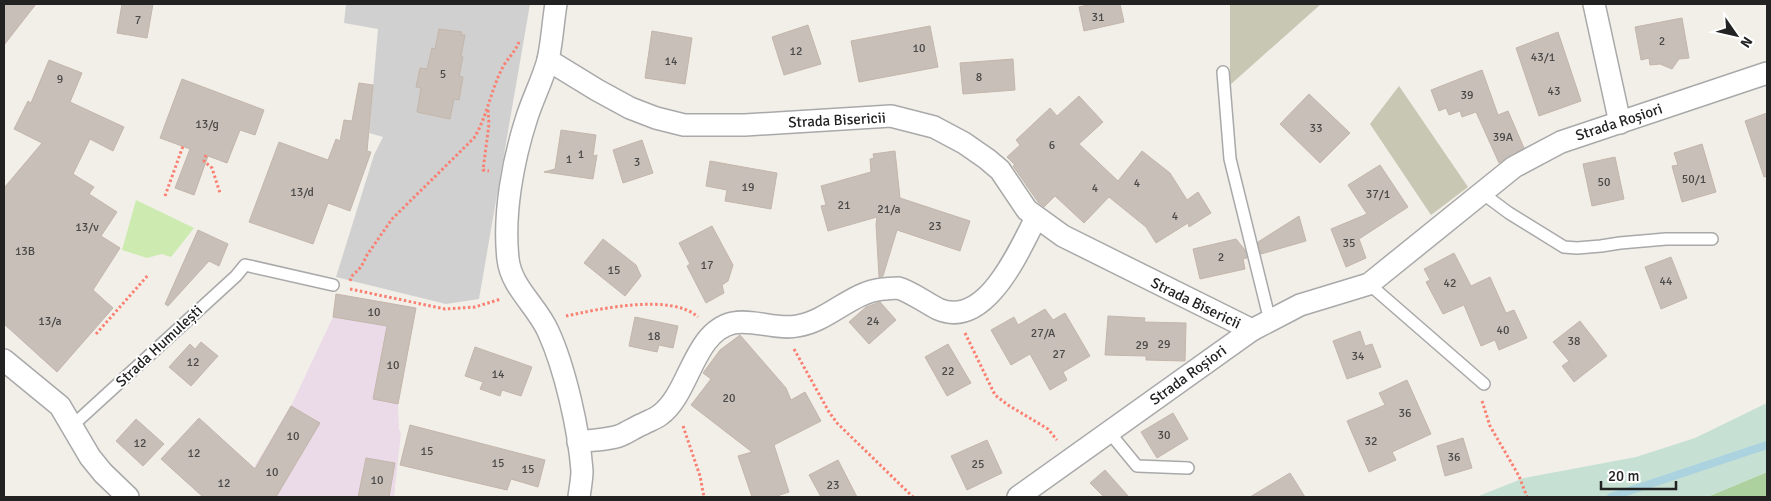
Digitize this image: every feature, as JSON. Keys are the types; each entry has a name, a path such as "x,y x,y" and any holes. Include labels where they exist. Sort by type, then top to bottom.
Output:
{"street":[{"path":"556,4 548,60 522,133 508,207 506,235 508,262 522,292 539,315 548,332 560,366 578,442 582,473 579,497"},
{"path":"1594,4 1620,123"},
{"name":"Strada Bisericii","path":"548,60 630,108 656,118 684,124 745,125 891,116 934,127 957,139 987,159 1000,170 1027,210 1063,236 1261,325"},
{"name":"Strada Roșiori","path":"1018,497 1261,325 1300,305 1369,284 1514,167 1561,142 1767,73"},
{"path":"578,442 619,436 660,415 677,396 702,349 716,332 733,323 797,326 822,318 868,291 881,289 898,288 940,310 960,313 977,305 992,292 1008,271 1036,218"},
{"path":"4,360 60,406 90,457 103,473 128,497"}],"lane":[{"path":"1223,72 1230,159 1261,325"},
{"path":"1482,193 1509,213 1564,247 1577,248 1620,242 1666,239 1712,239"},
{"name":"Strada Humulești","path":"72,426 236,276 245,265 333,285"},
{"path":"1369,284 1484,384"},
{"path":"1109,432 1136,466 1188,468"}],"path":[{"path":"519,42 516,51 504,65 482,125 474,138 392,219 361,267 352,276 348,288 445,309 474,307 522,292"},
{"path":"488,107 489,124 483,170 494,172"},
{"path":"165,196 183,146"},
{"path":"206,155 204,161 212,168 220,193"},
{"path":"96,334 150,274"},
{"path":"539,315 559,317 644,303 691,310 716,332"},
{"path":"960,313 963,330 995,395 1048,429 1072,458"},
{"path":"782,326 829,412 837,423 913,497"},
{"path":"660,415 679,415 700,476 704,497"},
{"path":"1490,426 1519,476 1527,497"}],"shaded area":[{"path":"346,4 530,4 479,299 446,304 336,277 374,155 383,137 369,133 378,29 344,23"},
{"path":"1230,4 1321,4 1230,85"},
{"path":"1399,86 1468,187 1431,215 1370,124"},
{"path":"336,294 416,308 398,404 399,429 401,433 394,497 236,497 291,406 333,317"},
{"path":"1767,403 1767,472 1707,497 1476,497 1524,478 1636,457 1695,438"}],"green space":[{"path":"136,200 194,228 171,257 162,254 147,258 122,250"},
{"path":"1767,472 1767,497 1707,497"}],"building":[{"path":"4,4 36,4 4,45"},
{"path":"122,4 153,4 147,38 117,33"},
{"path":"1092,4 1120,4 1124,22 1084,31 1079,7"},
{"path":"1682,18 1689,58 1679,59 1672,69 1660,64 1650,65 1649,58 1641,60 1635,27"},
{"path":"808,25 821,64 784,75 772,37"},
{"path":"930,26 938,67 859,82 851,41"},
{"path":"439,29 462,32 461,35 465,35 459,76 463,77 459,100 454,99 450,119 417,112 421,88 416,87 420,68 427,69 432,48 435,49"},
{"path":"652,31 692,38 685,84 645,78"},
{"path":"1558,32 1581,101 1539,116 1516,48"},
{"path":"1013,59 1015,90 963,94 960,63"},
{"path":"49,60 82,73 70,102 124,127 113,151 90,139 73,174 94,187 89,194 117,212 101,236 120,248 93,290 113,308 57,372 4,324 4,188 42,143 14,129 28,101 31,103"},
{"path":"1482,70 1498,115 1508,111 1524,148 1499,163 1476,112 1462,117 1460,111 1449,115 1446,108 1439,111 1431,90"},
{"path":"182,79 264,110 255,135 240,130 227,163 208,156 194,195 175,188 190,149 160,138"},
{"path":"359,83 373,85 367,151 371,152 350,211 328,203 313,244 249,222 279,142 328,160 336,139 340,141 344,120 352,121"},
{"path":"1309,94 1350,133 1320,163 1280,124"},
{"path":"1079,96 1103,122 1079,144 1118,181 1142,151 1170,173 1187,200 1198,192 1211,213 1189,227 1188,223 1156,243 1146,227 1109,197 1084,223 1055,196 1044,207 1038,202 1013,166 1015,165 1007,157 1020,145 1016,140 1050,108 1057,116"},
{"path":"1767,113 1767,176 1764,177 1745,121"},
{"path":"561,130 596,135 593,156 597,155 593,179 544,172 555,169"},
{"path":"642,140 653,173 623,183 613,150"},
{"path":"1702,144 1716,192 1682,202 1672,166 1678,165 1674,153"},
{"path":"895,151 900,198 970,221 960,251 897,230 883,276 879,277 877,217 828,231 821,206 826,205 821,186 871,172 870,159 874,158 873,154"},
{"path":"1615,157 1624,199 1592,206 1583,164"},
{"path":"710,161 777,173 771,209 725,201 727,190 706,186"},
{"path":"1380,165 1408,207 1359,239 1366,258 1346,267 1331,229 1367,214 1348,185"},
{"path":"1299,216 1306,241 1261,254 1258,242"},
{"path":"712,226 733,265 728,281 722,285 724,293 706,303 687,266 690,264 679,243"},
{"path":"198,230 228,244 219,266 209,261 168,306 165,304"},
{"path":"603,239 636,265 641,276 625,296 584,263"},
{"path":"1236,239 1245,250 1247,258 1243,259 1245,269 1200,279 1193,249"},
{"path":"1454,253 1471,286 1490,277 1506,313 1514,310 1527,338 1499,350 1495,340 1481,346 1464,305 1443,314 1426,282 1430,280 1424,269"},
{"path":"1671,257 1687,298 1661,309 1645,267"},
{"path":"336,294 416,308 398,404 373,399 387,326 333,317"},
{"path":"880,302 896,320 869,344 849,322 866,307"},
{"path":"1045,309 1053,320 1065,313 1090,356 1063,372 1067,380 1050,390 1030,354 1011,365 991,330 1014,317 1018,325"},
{"path":"1108,316 1145,318 1144,322 1186,323 1185,361 1146,360 1146,356 1105,355"},
{"path":"635,317 678,326 673,348 659,345 657,352 629,346"},
{"path":"1580,321 1607,356 1574,382 1562,366 1569,361 1553,342"},
{"path":"1360,331 1365,346 1372,344 1381,367 1347,379 1333,341"},
{"path":"740,335 786,388 791,400 805,392 821,421 774,445 789,492 774,497 752,497 738,456 752,452 691,405 711,379 703,373 720,350"},
{"path":"201,342 218,356 191,386 169,367 190,344 195,349"},
{"path":"948,344 971,383 947,396 925,357"},
{"path":"475,347 532,367 521,396 502,390 500,396 480,389 483,382 465,376"},
{"path":"1407,380 1431,434 1392,452 1396,460 1369,472 1347,421 1385,405 1379,393"},
{"path":"291,406 320,423 276,497 203,497 161,459 199,418 255,469"},
{"path":"1173,413 1188,439 1157,458 1141,432"},
{"path":"136,419 164,444 143,466 116,441"},
{"path":"410,425 545,460 538,487 511,479 507,490 400,465"},
{"path":"1463,438 1472,468 1445,476 1437,446"},
{"path":"987,440 1002,473 967,490 951,456"},
{"path":"366,458 395,463 389,497 358,497"},
{"path":"838,460 857,497 821,497 809,475"},
{"path":"1105,470 1129,497 1104,497 1090,483"},
{"path":"1290,473 1305,497 1250,497"}],"waterway":[{"path":"1611,497 1767,445"}]}
